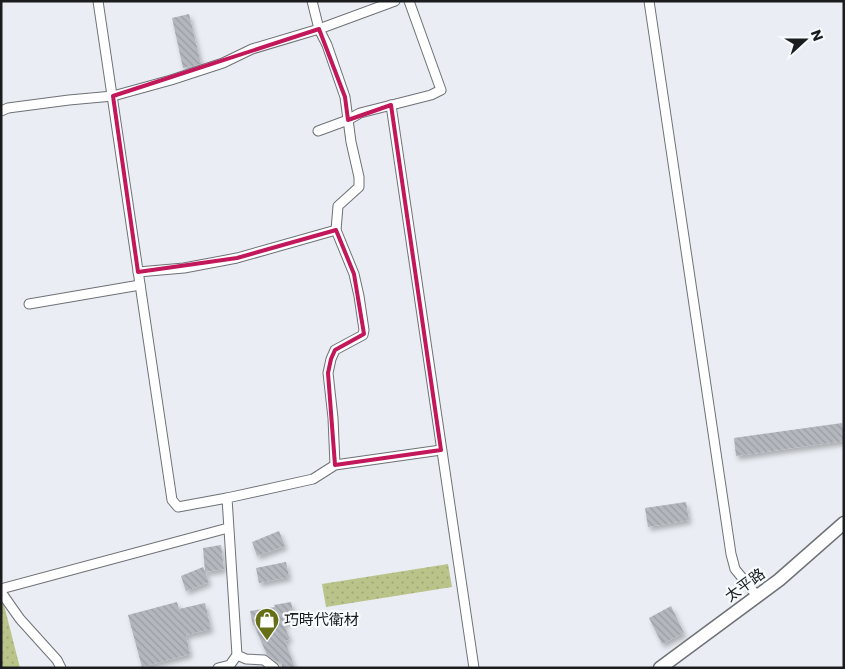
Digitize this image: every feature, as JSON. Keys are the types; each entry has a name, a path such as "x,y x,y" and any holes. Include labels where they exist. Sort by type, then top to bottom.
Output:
{"street":[{"path":"98,1 172,500 178,507 227,498 313,479 336,465 441,450"},
{"path":"312,1 319,28 328,44 345,98 351,142 359,177 359,187 338,206 336,230 354,274 361,304 364,330 363,335 356,340 335,350 330,359 328,373 336,465"},
{"path":"1,111 8,108 113,96 223,63 252,49 395,1"},
{"path":"318,131 348,120 360,113 430,95 441,90 409,1"},
{"path":"649,1 731,554 735,569 757,596"},
{"path":"391,105 474,668"},
{"path":"138,272 184,268 237,258 336,230"},
{"path":"29,304 140,285"},
{"path":"218,668 230,665 237,655 227,498"},
{"name":"太平路","path":"660,668 779,580 844,523"},
{"path":"61,668 57,660 20,620 1,590 228,528"},
{"path":"237,655 246,659 264,660 274,668"}],"highlighted area":[{"path":"319,29 345,97 348,120 391,105 441,450 335,465 328,373 331,359 335,350 364,334 354,274 336,230 237,258 138,272 113,96"}],"green space":[{"path":"448,564 452,587 326,607 322,584"},
{"path":"1,601 3,601 20,668 1,668"}],"building":[{"path":"189,14 201,64 183,68 172,18"},
{"path":"842,423 844,441 736,456 734,438"},
{"path":"686,502 689,520 648,527 645,508"},
{"path":"279,531 285,546 257,556 252,542"},
{"path":"221,545 224,569 205,572 203,548"},
{"path":"286,562 289,577 259,583 256,568"},
{"path":"203,567 209,582 186,591 181,576"},
{"path":"177,602 179,609 205,603 211,629 186,635 190,654 142,667 128,615"},
{"path":"291,602 295,621 283,623 290,639 285,641 295,668 282,668 282,661 275,661 267,655 253,626 250,611"},
{"path":"671,606 684,633 662,644 649,618"}],"place":[{"name":"巧時代衛材","path":"267,641"}]}
